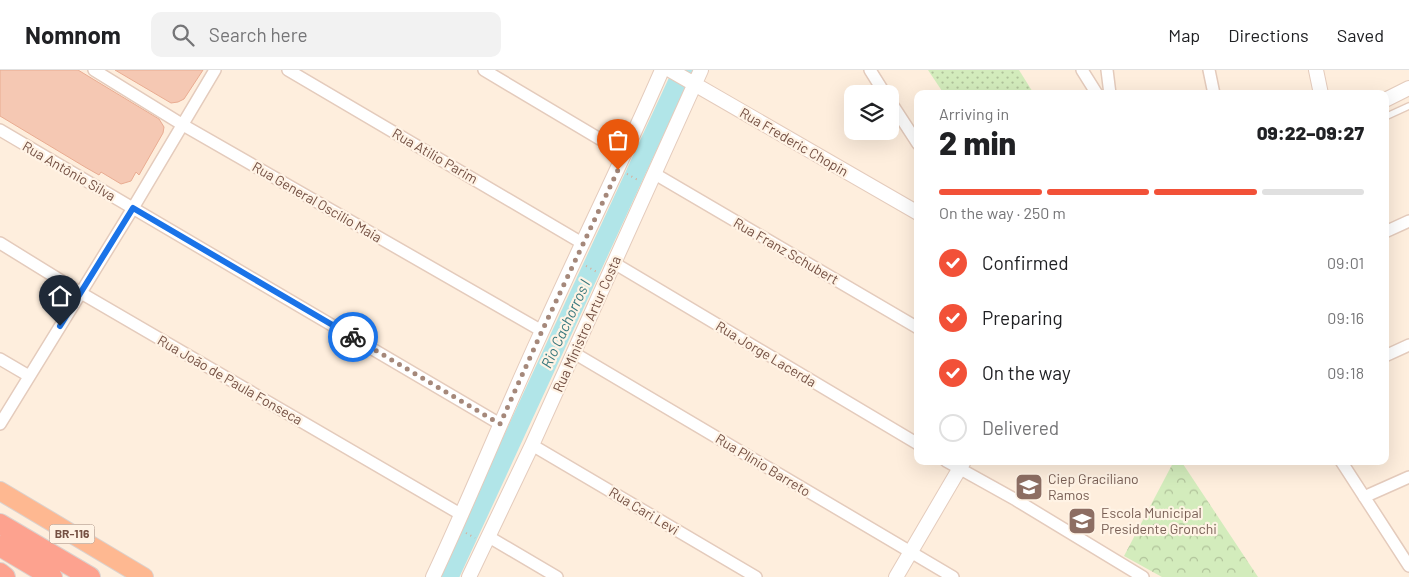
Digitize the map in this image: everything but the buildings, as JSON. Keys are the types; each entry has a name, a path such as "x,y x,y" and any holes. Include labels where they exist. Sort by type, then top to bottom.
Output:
{"highway":[{"name":"BR-116","path":"0,491 144,577"},
{"name":"BR-116","path":"0,524 90,577"},
{"path":"0,546 52,577"},
{"path":"0,574 4,577"}],"street":[{"name":"Rua General Oscilio Maia","path":"94,70 183,125 542,331"},
{"path":"0,424 133,208 215,70"},
{"name":"Rua Atilio Parim","path":"288,70 582,243"},
{"path":"484,70 625,154"},
{"path":"433,577 582,243 668,70"},
{"name":"Rua Frederic Chopin","path":"668,70 914,211"},
{"name":"Rua Ministro Artur Costa","path":"469,577 484,538 532,445 655,174 691,82 701,70"},
{"path":"870,70 879,85"},
{"path":"1082,70 1094,90"},
{"path":"1107,70 1110,90"},
{"path":"1209,70 1213,90"},
{"path":"1316,70 1320,90"},
{"path":"1389,98 1409,88"},
{"path":"899,115 914,138"},
{"name":"Rua Antônio Silva","path":"0,130 500,424"},
{"name":"Rua Franz Schubert","path":"655,174 914,326"},
{"path":"1389,230 1409,220"},
{"name":"Rua João de Paula Fonseca","path":"0,243 81,293 462,515"},
{"name":"Rua Jorge Lacerda","path":"614,263 914,442"},
{"path":"1389,354 1409,345"},
{"name":"Rua Plínio Barreto","path":"574,353 953,577"},
{"path":"0,359 29,376"},
{"name":"Rua Cari Levi","path":"532,445 756,577"},
{"path":"896,577 962,465 1143,577"},
{"path":"1344,465 1409,566"},
{"path":"1364,496 1409,476"},
{"path":"484,538 558,577"}],"lane":[{"path":"1389,115 1409,106"}],"path":[{"path":"624,173 644,183"},
{"path":"583,264 601,274"},
{"path":"462,531 484,538"}],"green space":[{"path":"928,70 1019,70 1032,90 941,90"},
{"path":"1172,465 1184,465 1258,577 1162,577 1124,556"}],"waterway":[{"name":"Rio Cachorros I","path":"449,577 683,70"}],"way so far":[{"path":"353,337 500,424 582,243 618,170"}],"place":[{"name":"Ciep Graciliano Ramos","path":"1029,487"},
{"name":"Escola Municipal Presidente Gronchi","path":"1082,521"}],"route":[{"path":"60,326 133,208 353,337"}]}
